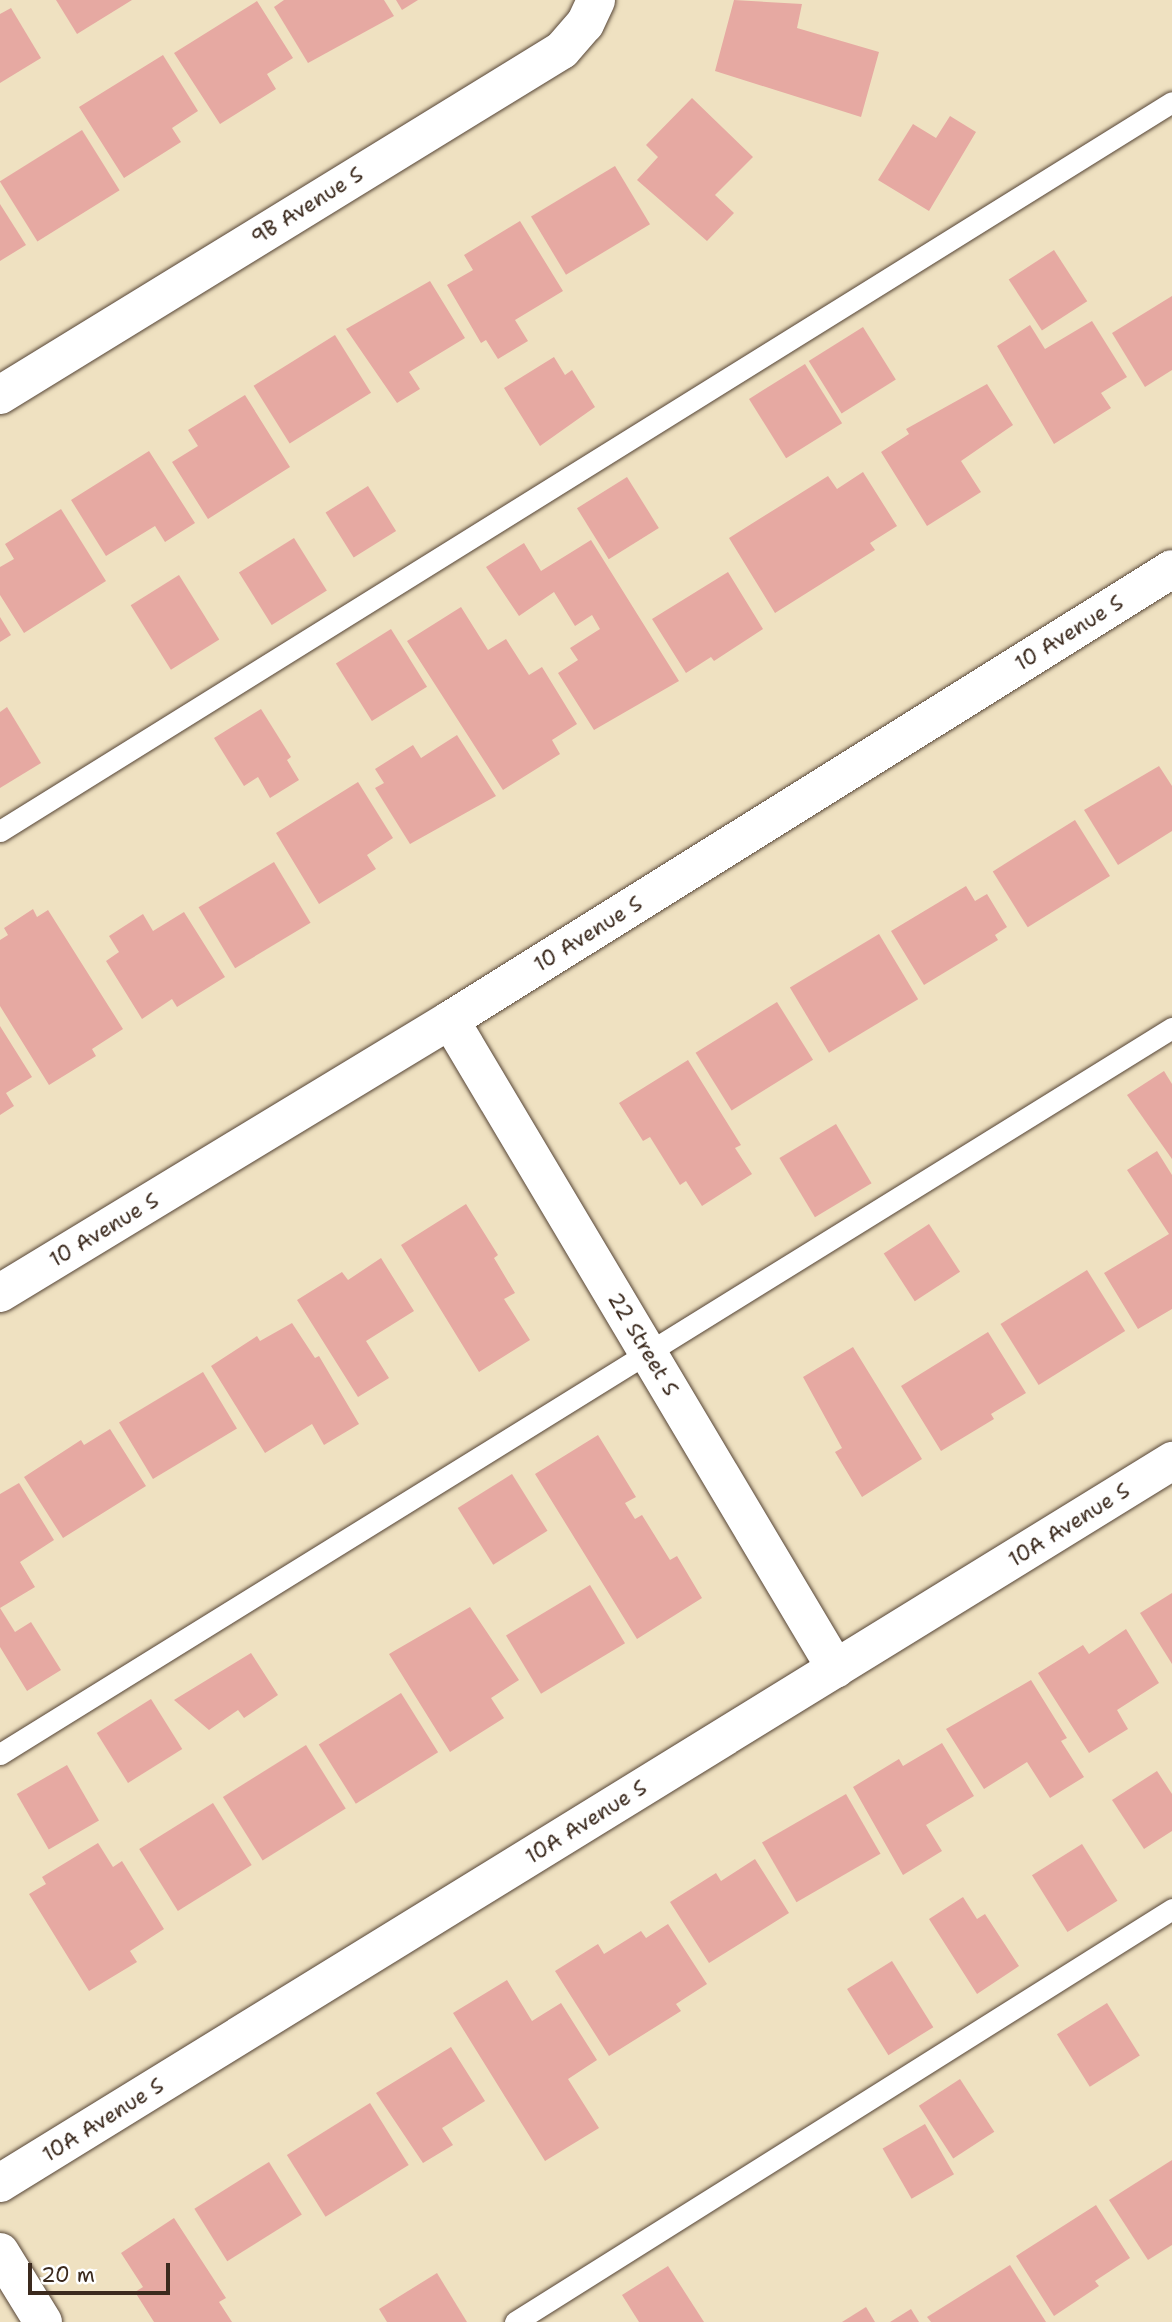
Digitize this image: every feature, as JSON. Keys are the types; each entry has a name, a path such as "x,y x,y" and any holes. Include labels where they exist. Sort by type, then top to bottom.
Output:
{"street":[{"name":"9B Avenue S","path":"0,395 562,50 584,24 596,0"},
{"name":"10 Avenue S","path":"0,1293 450,1020 1172,569"},
{"name":"22 Street S","path":"450,1020 836,1669"},
{"name":"10A Avenue S","path":"0,2183 1172,1461"},
{"path":"0,2252 43,2322"}],"lane":[{"path":"0,831 1172,102"},
{"path":"0,1754 1172,1028"},
{"path":"515,2322 1172,1909"}],"building":[{"path":"56,0 132,0 77,34"},
{"path":"284,0 384,0 394,16 308,63 274,7"},
{"path":"396,0 418,0 402,10"},
{"path":"734,0 802,4 797,28 879,52 861,117 715,71"},
{"path":"257,1 293,58 267,74 276,89 220,124 174,53"},
{"path":"11,8 41,58 0,83 0,14"},
{"path":"163,55 198,111 172,128 181,142 124,178 79,107"},
{"path":"692,98 753,157 715,195 734,213 707,241 637,180 658,157 646,145"},
{"path":"950,116 976,132 929,211 878,180 913,124 936,138"},
{"path":"82,130 120,190 37,242 0,181"},
{"path":"615,166 650,224 566,275 531,216"},
{"path":"0,204 26,245 0,261"},
{"path":"520,221 563,291 515,320 528,341 498,359 486,340 481,343 447,285 473,270 464,255"},
{"path":"1054,250 1087,301 1042,331 1009,279"},
{"path":"430,281 465,338 409,372 420,389 397,403 346,329"},
{"path":"1172,296 1172,370 1145,387 1112,333"},
{"path":"1092,321 1127,377 1101,393 1111,408 1054,444 997,346 1030,325 1045,349"},
{"path":"863,327 896,380 842,413 809,361"},
{"path":"335,335 371,393 290,444 254,386"},
{"path":"554,357 565,375 572,370 595,407 540,446 504,388"},
{"path":"805,364 842,423 786,458 749,399"},
{"path":"987,384 1013,425 961,461 981,492 927,526 881,452 909,434 906,429"},
{"path":"245,395 290,467 208,519 172,462 198,446 188,430"},
{"path":"149,451 195,523 165,542 155,526 106,556 71,500"},
{"path":"863,472 897,526 870,543 875,550 775,613 729,538 828,476 837,489"},
{"path":"627,477 659,528 609,559 577,508"},
{"path":"368,486 396,531 354,557 326,512"},
{"path":"61,509 106,581 24,633 0,595 0,567 14,559 5,544"},
{"path":"294,538 327,591 272,625 239,572"},
{"path":"591,540 679,681 594,730 558,673 578,660 570,648 600,629 592,615 575,626 554,592 519,616 486,567 524,543 541,571"},
{"path":"728,572 763,629 714,661 711,657 686,673 652,619"},
{"path":"179,575 219,639 171,670 131,605"},
{"path":"461,607 488,650 506,639 529,675 542,667 577,724 552,740 560,754 503,790 407,641"},
{"path":"0,617 11,635 0,642"},
{"path":"391,629 427,687 372,721 336,663"},
{"path":"7,707 41,763 0,788 0,712"},
{"path":"261,709 291,757 287,760 299,780 270,798 258,777 244,786 214,738"},
{"path":"457,735 496,796 410,844 375,788 384,783 375,769 413,745 421,758"},
{"path":"1159,766 1172,786 1172,831 1118,865 1084,810"},
{"path":"358,782 393,838 367,855 376,869 319,904 276,833"},
{"path":"1075,820 1110,876 1028,927 993,871"},
{"path":"274,862 311,923 235,968 199,907"},
{"path":"966,886 975,901 987,894 1007,927 995,935 998,940 924,985 891,931"},
{"path":"33,909 37,917 48,910 123,1029 92,1049 96,1056 49,1085 0,1006 0,940 8,935 4,928"},
{"path":"184,912 225,977 177,1007 172,999 142,1019 106,961 119,952 109,936 143,914 153,931"},
{"path":"879,934 918,999 829,1053 790,988"},
{"path":"777,1002 813,1060 732,1111 696,1053"},
{"path":"0,1026 32,1077 6,1093 14,1106 0,1115"},
{"path":"688,1060 741,1145 735,1148 752,1174 702,1206 686,1181 680,1185 650,1137 643,1141 619,1103"},
{"path":"1164,1071 1172,1084 1172,1159 1127,1095"},
{"path":"836,1124 872,1183 815,1217 779,1158"},
{"path":"1157,1151 1172,1175 1172,1309 1138,1329 1104,1273 1169,1234 1127,1170"},
{"path":"466,1204 498,1255 494,1258 515,1293 504,1299 530,1340 479,1372 401,1245"},
{"path":"929,1224 960,1272 915,1301 884,1253"},
{"path":"381,1258 414,1311 366,1341 389,1378 358,1397 297,1300 342,1272 348,1280"},
{"path":"1087,1270 1125,1331 1039,1385 1000,1324"},
{"path":"292,1323 315,1358 319,1356 359,1424 324,1445 312,1424 265,1453 211,1366 257,1336 260,1341"},
{"path":"988,1332 1026,1393 991,1414 994,1419 941,1451 901,1386"},
{"path":"853,1347 922,1459 862,1497 835,1452 842,1448 803,1377"},
{"path":"203,1372 237,1429 153,1479 119,1422"},
{"path":"110,1429 146,1486 63,1538 24,1477 81,1440 84,1445"},
{"path":"598,1435 636,1497 625,1503 635,1519 642,1515 670,1560 677,1556 702,1598 637,1639 535,1474"},
{"path":"512,1474 548,1531 493,1565 458,1508"},
{"path":"19,1483 54,1540 20,1562 35,1587 0,1608 0,1494"},
{"path":"590,1585 625,1643 541,1694 506,1635"},
{"path":"1172,1593 1172,1664 1140,1613"},
{"path":"470,1607 519,1680 491,1698 504,1718 450,1752 389,1654"},
{"path":"0,1608 15,1632 31,1622 61,1670 27,1691 0,1647"},
{"path":"1126,1629 1159,1683 1117,1710 1128,1729 1089,1753 1038,1673 1083,1645 1089,1654"},
{"path":"251,1653 278,1695 244,1718 238,1710 209,1730 174,1700"},
{"path":"1031,1680 1067,1738 1061,1741 1084,1777 1050,1798 1027,1762 984,1789 946,1729"},
{"path":"401,1693 438,1752 356,1804 319,1744"},
{"path":"151,1699 182,1749 128,1783 97,1733"},
{"path":"942,1743 974,1796 926,1825 942,1851 903,1875 853,1787 899,1759 903,1766"},
{"path":"306,1745 346,1809 263,1861 223,1797"},
{"path":"67,1765 99,1820 49,1849 17,1794"},
{"path":"1157,1771 1172,1794 1172,1831 1144,1849 1112,1800"},
{"path":"846,1794 880,1854 796,1902 762,1842"},
{"path":"213,1803 252,1865 178,1911 139,1849"},
{"path":"98,1843 113,1867 122,1861 164,1929 130,1951 137,1962 89,1991 29,1894 46,1884 42,1877"},
{"path":"1082,1844 1118,1901 1067,1932 1032,1875"},
{"path":"755,1859 789,1913 709,1963 670,1902 716,1873 721,1881"},
{"path":"963,1897 977,1919 985,1914 1019,1966 977,1994 929,1919"},
{"path":"668,1924 707,1984 676,2004 681,2011 609,2056 555,1971 598,1944 604,1954 641,1931 646,1938"},
{"path":"892,1961 933,2027 888,2055 847,1989"},
{"path":"507,1980 532,2021 561,2003 597,2060 568,2079 599,2128 545,2161 453,2013"},
{"path":"1107,2003 1140,2056 1090,2087 1057,2034"},
{"path":"451,2047 485,2101 442,2128 453,2145 423,2163 376,2093"},
{"path":"960,2079 994,2132 953,2159 919,2106"},
{"path":"370,2103 409,2165 326,2217 287,2155"},
{"path":"925,2124 954,2174 912,2199 883,2148"},
{"path":"1172,2160 1172,2245 1148,2260 1109,2200"},
{"path":"269,2162 302,2215 227,2261 194,2209"},
{"path":"1096,2205 1130,2258 1095,2281 1099,2286 1054,2316 1016,2256"},
{"path":"174,2218 226,2298 219,2302 232,2322 154,2322 135,2292 143,2287 121,2253"},
{"path":"1010,2265 1046,2322 931,2322 927,2317"},
{"path":"668,2266 704,2322 639,2322 622,2295"},
{"path":"437,2273 467,2322 387,2322 379,2309"},
{"path":"866,2307 875,2322 842,2322"},
{"path":"911,2309 919,2322 890,2322"}]}
